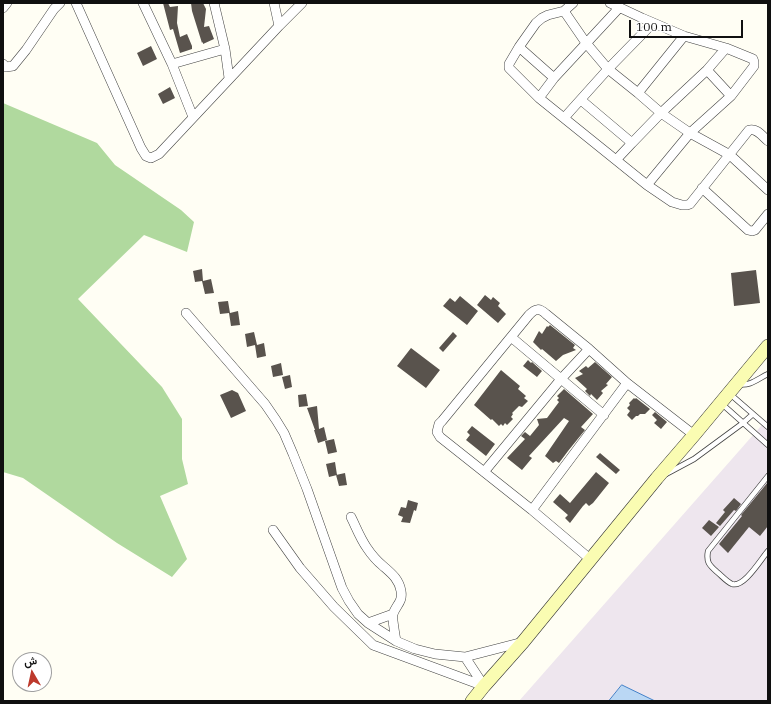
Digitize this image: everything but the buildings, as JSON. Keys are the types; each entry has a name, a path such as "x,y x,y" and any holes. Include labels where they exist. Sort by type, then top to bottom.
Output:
{"street":[{"path":"3,8 7,3"},
{"path":"76,3 141,148 146,156 150,158 159,154 229,78 302,3"},
{"path":"143,3 172,64 193,117"},
{"path":"214,3 225,49 229,78"},
{"path":"274,3 279,26"},
{"path":"610,3 684,36 726,48 753,59 754,62 754,66 731,96 690,133 647,185"},
{"path":"3,64 6,67 13,66 26,50 55,5"},
{"path":"768,141 756,130 749,130 730,155 690,204 682,205 672,202 647,185 564,118 540,98 509,68 509,64 536,23 542,18 567,6 586,42 608,69 638,92 661,113 690,133 730,155 768,190"},
{"path":"540,98 554,78 619,8"},
{"path":"564,118 653,22"},
{"path":"638,92 684,36"},
{"path":"520,47 554,78"},
{"path":"616,160 661,113 707,70 726,48"},
{"path":"172,64 225,49"},
{"path":"707,70 731,96"},
{"path":"581,100 632,143"},
{"path":"702,188 748,230 755,230 768,214"},
{"path":"590,559 532,510 440,437 437,432 437,428 442,421 532,311 536,309 546,314 628,383 694,435"},
{"path":"186,313 265,404 284,433 307,489 342,588 349,602 358,614 368,623 396,641 415,650 435,654 465,658 523,642"},
{"path":"511,337 604,415"},
{"path":"472,701 523,642 657,478 768,346"},
{"path":"484,472 589,349"},
{"path":"532,510 628,383"},
{"path":"351,517 367,548 383,566 392,573 401,589 399,603 393,614 396,641"},
{"path":"273,530 300,568 334,607 374,645 484,686"},
{"path":"368,623 393,614"},
{"path":"465,658 484,686"}],"lane":[{"path":"768,374 748,384 733,388 753,414 768,427"},
{"path":"721,403 768,445"},
{"path":"657,478 694,459 753,414"},
{"path":"768,476 708,551 707,557 710,566 730,584 736,585 747,578 768,551"}],"shaded area":[{"path":"768,418 768,701 519,701"}],"green space":[{"path":"3,103 97,143 115,165 181,210 194,222 187,252 144,235 78,299 162,387 182,419 182,459 188,484 160,496 187,559 172,577 117,543 23,478 3,472"}],"water":[{"path":"622,685 655,701 609,701"}]}
